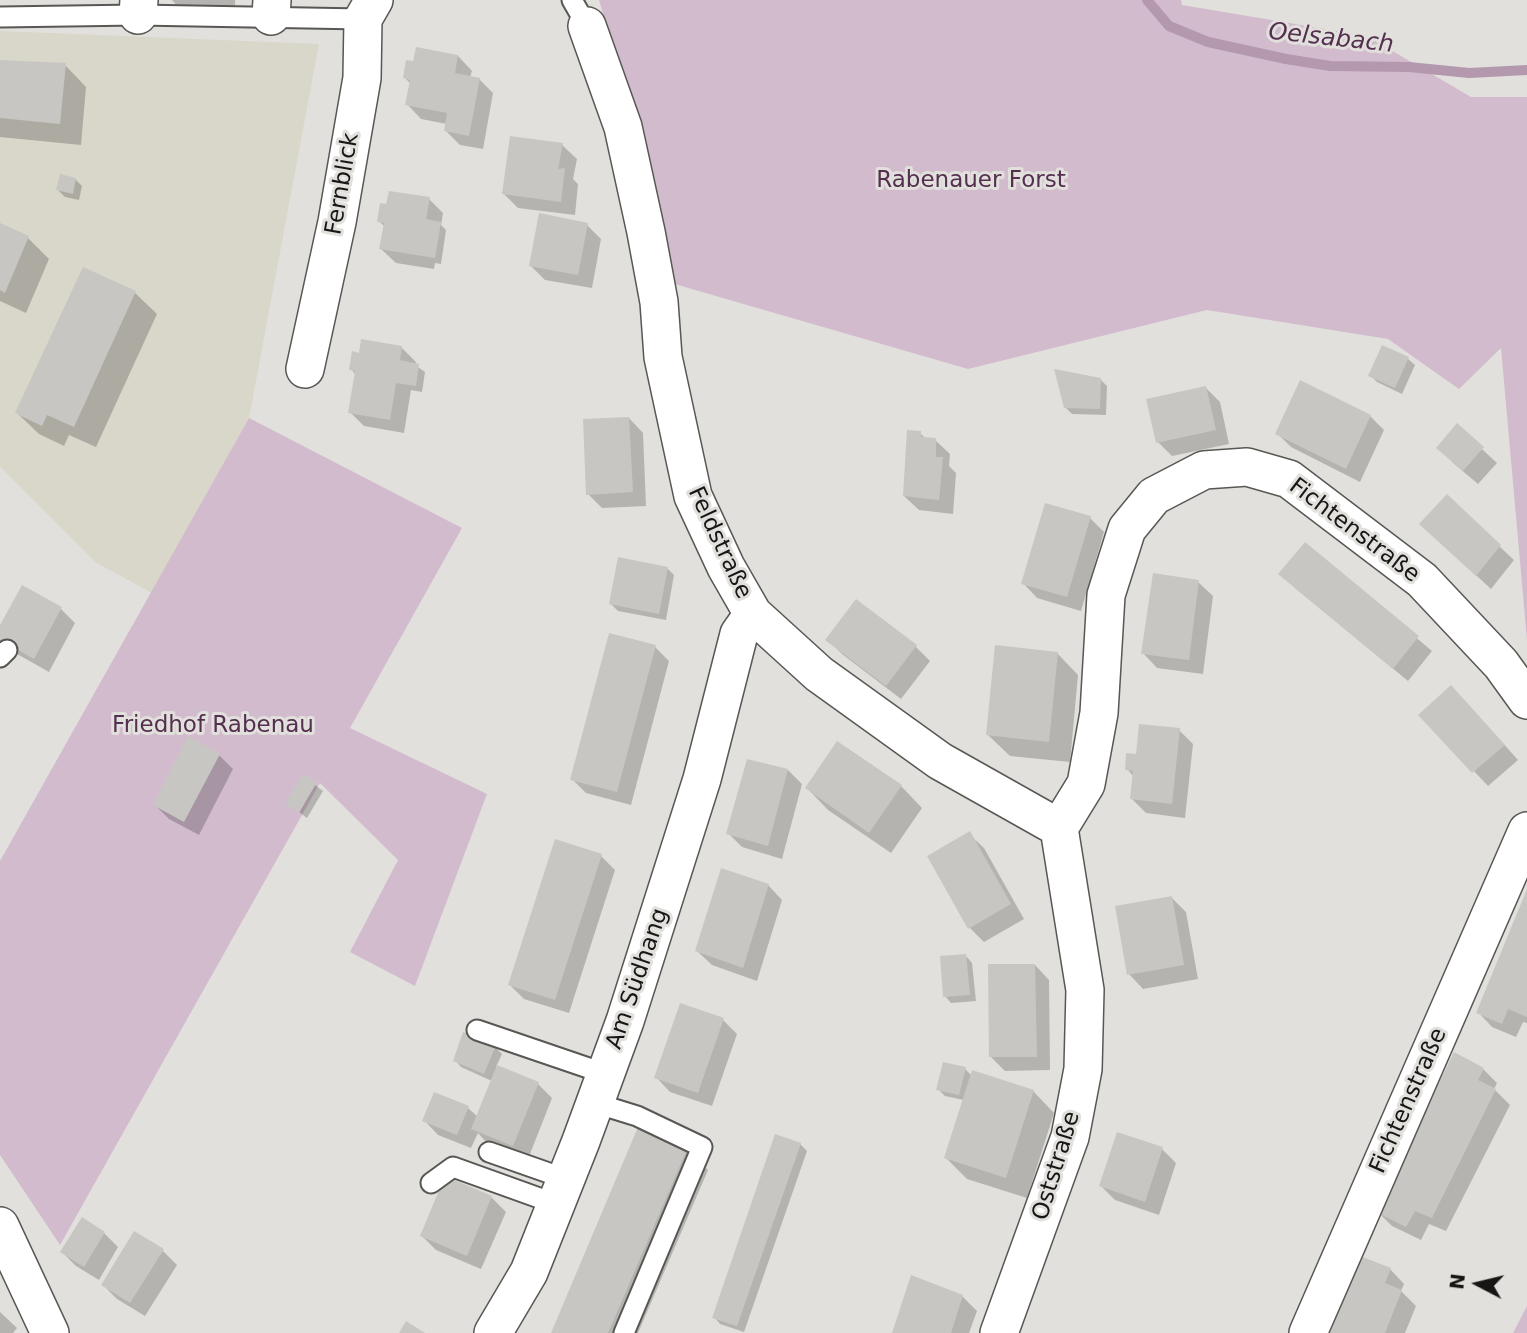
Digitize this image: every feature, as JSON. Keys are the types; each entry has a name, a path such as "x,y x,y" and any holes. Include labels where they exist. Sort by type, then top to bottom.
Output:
{"street":[{"name":"Fernblick","path":"305,369 334,235 362,78 368,10"},
{"name":"Feldstraße","path":"580,13 622,127 646,232 659,302 663,357 693,496 726,566 753,614 819,674 940,761 1059,828"},
{"name":"Fichtenstraße","path":"1059,828 1086,784 1100,713 1106,596 1127,529 1154,496 1204,470 1247,467 1289,479 1422,580 1501,664 1527,701"},
{"name":"Am Südhang","path":"501,1330 529,1272 600,1088 665,901 699,791 739,634 753,614"},
{"name":"Oststraße","path":"999,1333 1070,1137 1083,1069 1085,990 1059,828"},
{"name":"Fichtenstraße","path":"1308,1333 1527,831"},
{"path":"0,1226 50,1333"}],"lane":[{"path":"0,17 138,7 368,10"},
{"path":"477,1030 600,1088 637,1116 702,1147 624,1333"},
{"path":"489,1152 561,1192"},
{"path":"431,1183 453,1167 561,1192"}],"shaded area":[{"path":"0,31 319,44 249,418 152,593 95,562 0,467"}],"green space":[{"name":"Rabenauer Forst","path":"599,0 1181,0 1182,5 1367,36 1471,97 1527,97 1527,640 1501,348 1459,389 1388,339 1207,310 968,369 671,283 625,87"},
{"name":"Friedhof Rabenau","path":"249,418 462,528 350,728 487,794 415,986 350,952 398,860 320,783 60,1245 0,1155 0,861"},
{"path":"1527,1306 1527,1333 1513,1333"}],"building":[{"path":"416,47 458,55 455,73 480,78 469,136 444,131 447,113 405,105 410,80 403,78 406,60 413,61"},
{"path":"0,60 66,63 60,124 0,118"},
{"path":"510,136 563,143 558,169 565,168 561,202 502,194"},
{"path":"60,174 76,178 73,194 56,190"},
{"path":"389,191 430,197 426,219 441,222 435,258 379,249 384,223 377,222 380,203 386,204"},
{"path":"539,213 588,223 578,275 529,266"},
{"path":"0,223 29,236 5,293 0,290"},
{"path":"83,267 136,291 74,427 47,415 42,426 15,413"},
{"path":"361,339 402,346 400,360 419,364 416,386 396,383 390,420 348,413 355,371 349,370 352,351 359,353"},
{"path":"1382,345 1409,357 1395,388 1368,376"},
{"path":"1054,369 1101,378 1100,409 1064,408"},
{"path":"1300,380 1371,415 1346,469 1275,434"},
{"path":"1206,386 1216,430 1156,443 1146,399"},
{"path":"629,417 633,492 586,495 583,419"},
{"path":"1457,423 1484,447 1463,471 1436,448"},
{"path":"907,430 921,431 921,437 936,438 936,457 943,457 939,500 903,496"},
{"path":"1447,494 1501,545 1476,576 1419,524"},
{"path":"1045,503 1091,516 1067,597 1021,584"},
{"path":"1305,542 1419,636 1393,669 1278,574"},
{"path":"618,557 668,567 659,614 609,604"},
{"path":"1153,573 1199,580 1189,660 1141,654"},
{"path":"22,585 62,607 34,659 0,640 0,625"},
{"path":"856,599 917,645 886,686 825,640"},
{"path":"609,633 656,645 617,792 570,780"},
{"path":"995,645 1058,652 1049,742 986,735"},
{"path":"1451,685 1505,745 1472,773 1418,715"},
{"path":"1139,724 1180,728 1172,804 1130,799 1133,771 1125,770 1126,753 1136,754"},
{"path":"188,736 220,754 184,822 153,805"},
{"path":"837,741 902,785 869,833 805,788"},
{"path":"747,759 788,769 768,846 726,834"},
{"path":"303,773 317,782 299,813 285,804"},
{"path":"970,831 1011,904 968,929 927,856"},
{"path":"555,839 602,854 555,1000 508,985"},
{"path":"721,868 769,884 743,968 695,951"},
{"path":"1527,889 1527,1017 1508,1009 1502,1024 1476,1013"},
{"path":"1172,896 1184,965 1127,975 1115,906"},
{"path":"966,954 970,995 943,997 940,956"},
{"path":"988,964 1035,964 1037,1057 989,1057"},
{"path":"680,1003 724,1018 698,1093 654,1078"},
{"path":"463,1032 496,1045 484,1074 453,1061"},
{"path":"1454,1052 1484,1068 1478,1080 1496,1089 1432,1218 1415,1211 1406,1227 1376,1212"},
{"path":"943,1062 966,1067 959,1095 936,1090"},
{"path":"497,1065 539,1082 513,1146 471,1129"},
{"path":"972,1070 1034,1090 1006,1178 944,1158"},
{"path":"434,1092 469,1106 457,1135 422,1121"},
{"path":"638,1127 688,1147 608,1333 551,1333"},
{"path":"1117,1132 1163,1147 1145,1202 1099,1186"},
{"path":"775,1134 801,1143 737,1326 712,1318"},
{"path":"445,1176 492,1196 467,1256 420,1236"},
{"path":"82,1217 105,1232 84,1267 60,1252"},
{"path":"134,1231 164,1249 130,1303 101,1285"},
{"path":"1360,1256 1391,1268 1385,1283 1402,1290 1385,1333 1330,1333"},
{"path":"911,1275 963,1295 951,1333 892,1333"},
{"path":"406,1321 425,1333 399,1333"}],"waterway":[{"name":"Oelsabach","path":"1147,0 1169,26 1208,42 1286,59 1330,66 1409,67 1469,73 1527,70"}]}
